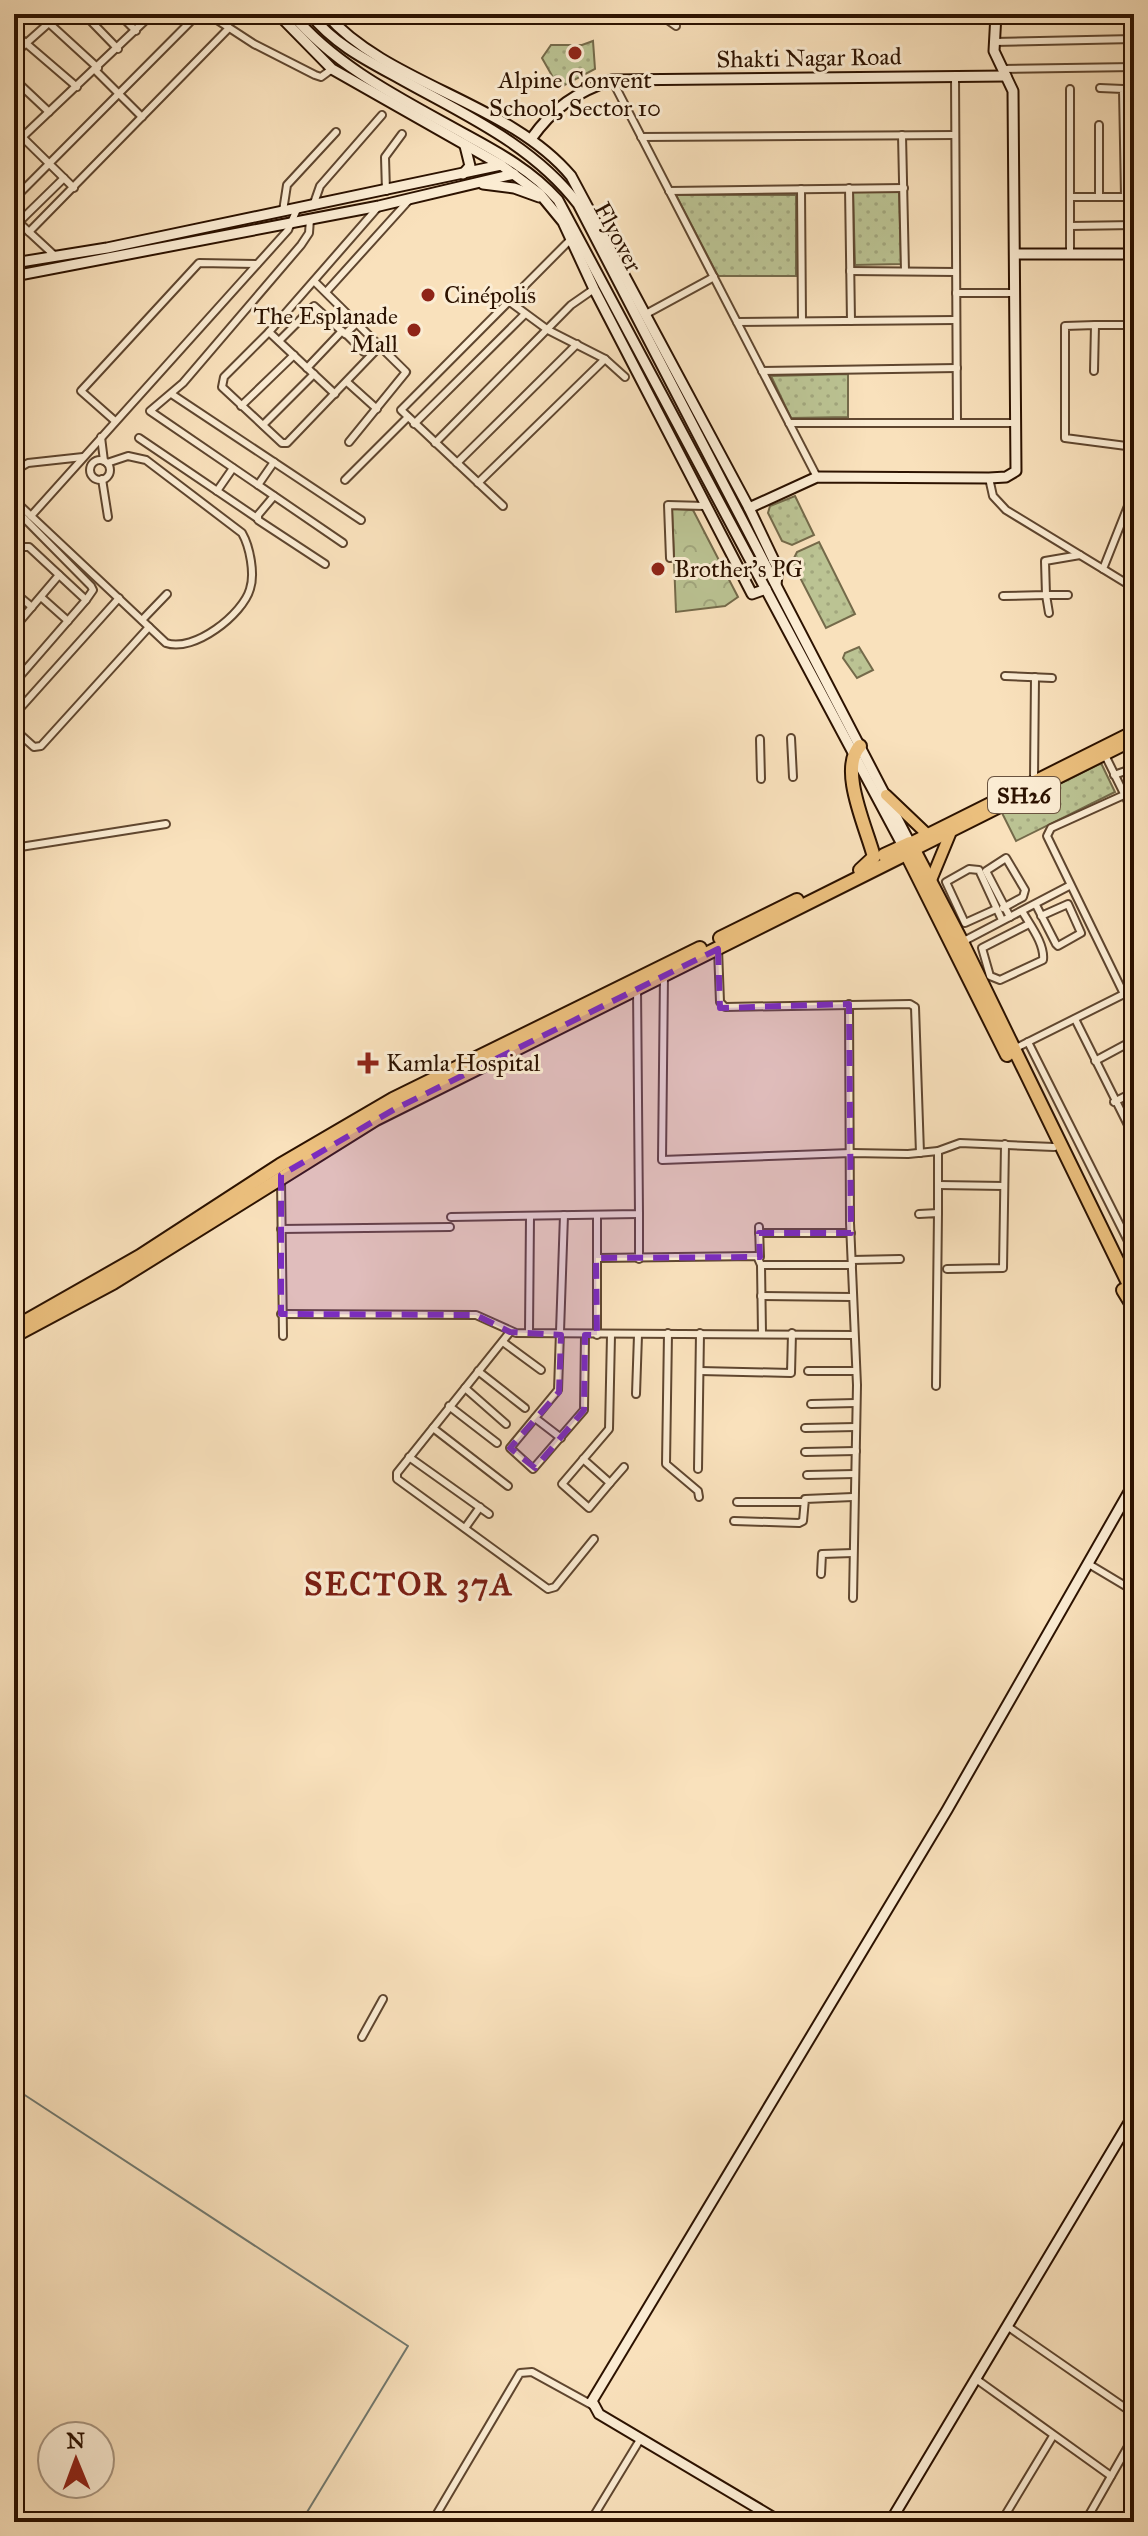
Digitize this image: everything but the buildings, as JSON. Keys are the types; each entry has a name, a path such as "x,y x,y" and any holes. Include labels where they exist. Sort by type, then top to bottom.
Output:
{"highway":[{"path":"14,1327 140,1256 405,1092 636,985 869,865 874,857 851,777 857,749"},
{"path":"865,822 887,859"},
{"path":"636,985 718,949 908,848"},
{"path":"908,848 931,880 1054,1147 1134,1295"},
{"path":"908,848 1099,1231 1134,1308"},
{"path":"14,1336 113,1283 280,1170"}],"main road":[{"name":"SH26","path":"908,848 951,833 1134,731"},
{"name":"SH26","path":"908,848 1034,779 1134,740"},
{"path":"886,795 928,835"},
{"path":"931,880 951,833"}],"street":[{"path":"39,14 142,117"},
{"path":"14,54 59,14"},
{"path":"84,14 118,49"},
{"path":"119,14 136,31"},
{"path":"14,145 152,14"},
{"path":"14,199 198,14"},
{"path":"208,14 315,75 321,77 332,69"},
{"path":"278,14 332,69 501,165 552,201 763,591 776,604 886,795 908,848"},
{"name":"Flyover","path":"292,14 317,43 346,65 515,162 552,201"},
{"name":"Flyover","path":"310,14 349,50 521,148 561,183 586,217 776,584"},
{"path":"326,14 353,39 531,139 576,183 749,508 778,569 776,584 908,848"},
{"path":"659,14 676,26"},
{"path":"749,508 817,477 989,478 1006,477 1016,471 1013,91 993,42 996,14"},
{"path":"29,232 229,28"},
{"path":"14,33 77,87"},
{"path":"993,42 1134,39"},
{"path":"1004,73 1134,67"},
{"name":"Shakti Nagar Road","path":"612,80 1004,73"},
{"path":"955,76 957,423"},
{"path":"14,79 49,112"},
{"path":"531,139 557,107 586,88 612,80 817,477"},
{"path":"1100,88 1123,89 1125,197"},
{"path":"1070,89 1070,254"},
{"path":"1124,109 1134,109"},
{"path":"313,206 320,186 382,115"},
{"path":"1099,125 1099,197"},
{"path":"14,129 74,188"},
{"path":"283,211 287,185 336,132"},
{"path":"386,191 385,157 402,134"},
{"path":"902,135 905,271"},
{"path":"641,137 955,135"},
{"path":"463,174 470,166 465,146"},
{"path":"1124,150 1134,149"},
{"path":"14,263 313,206 501,165"},
{"path":"14,276 379,206 514,174"},
{"path":"56,257 16,220 64,178"},
{"path":"474,184 514,188 552,201 594,289 752,594 776,584"},
{"path":"849,188 851,321"},
{"path":"669,191 904,188"},
{"path":"801,189 802,321"},
{"path":"1070,197 1134,197"},
{"path":"326,292 410,199"},
{"path":"379,206 269,332 222,380 225,391 282,443 287,443 382,344"},
{"path":"31,516 294,222 297,209"},
{"path":"310,219 309,233 301,245 173,395 150,411 343,543"},
{"path":"1070,226 1134,225"},
{"path":"503,506 401,410 572,238"},
{"path":"1016,254 1134,254"},
{"path":"115,421 81,391 199,263 257,264"},
{"path":"850,271 956,272"},
{"path":"646,314 714,277"},
{"path":"314,281 382,344 406,372 349,442"},
{"path":"435,443 571,305 594,289"},
{"path":"956,293 1016,293"},
{"path":"510,302 548,330 605,359 625,377"},
{"path":"279,341 314,306 364,352"},
{"path":"414,424 525,314"},
{"path":"737,322 956,320"},
{"path":"307,368 358,322"},
{"path":"1094,371 1095,325"},
{"path":"1134,325 1064,327 1063,435 1071,442 1134,447"},
{"path":"269,332 335,394"},
{"path":"457,463 577,344"},
{"path":"241,406 294,355"},
{"path":"478,483 605,359"},
{"path":"762,371 957,368"},
{"path":"263,425 314,374"},
{"path":"347,382 377,409"},
{"path":"173,395 361,520"},
{"path":"345,480 408,417"},
{"path":"789,423 1017,423"},
{"path":"101,437 110,471 102,479"},
{"path":"139,438 325,564"},
{"path":"14,500 172,645 187,645 205,639 249,593 252,573 246,539 238,528 146,460 128,456 106,462 95,461 91,469"},
{"path":"14,471 28,463 81,460 91,469 94,477 102,479"},
{"path":"258,485 274,462"},
{"path":"217,491 233,468"},
{"path":"989,478 997,502 1134,588"},
{"path":"102,479 108,517"},
{"path":"1103,569 1134,491"},
{"path":"257,518 274,496"},
{"path":"670,558 668,505 705,506"},
{"path":"14,508 91,586 92,592 14,683"},
{"path":"14,557 23,547 29,547 86,600"},
{"path":"1049,613 1045,561 1080,555"},
{"path":"14,628 59,575"},
{"path":"14,592 32,607"},
{"path":"142,620 167,594"},
{"path":"1003,596 1068,595"},
{"path":"41,597 68,621"},
{"path":"14,715 119,598"},
{"path":"14,729 34,747 41,746 149,627"},
{"path":"1005,676 1052,678"},
{"path":"1034,779 1035,677"},
{"path":"791,738 793,777"},
{"path":"760,739 761,779"},
{"path":"1103,751 1134,814"},
{"path":"1114,775 1134,768"},
{"path":"1124,795 1051,828 1049,844 1124,994"},
{"path":"14,848 166,824"},
{"path":"1000,909 986,871 1006,858 1025,890 1023,897 1000,909 965,923 946,882 969,869 979,870 1000,909 1006,918"},
{"path":"962,942 1069,886"},
{"path":"1036,905 1041,916 1058,946 1081,933 1068,904 1041,916"},
{"path":"1022,911 1043,949 1043,960 1000,980 990,976 982,948 1029,924"},
{"path":"718,949 722,1006 910,1004 917,1011 920,1153"},
{"path":"664,975 662,1160 920,1153 938,1151 960,1143 1054,1147"},
{"path":"636,985 639,1259"},
{"path":"1009,1051 1134,989"},
{"path":"849,1004 852,1297 856,1371 853,1598"},
{"path":"1075,1019 1134,1137"},
{"path":"1095,1061 1134,1040"},
{"path":"1028,1042 1134,1253"},
{"path":"1114,1102 1134,1092"},
{"path":"947,1269 1003,1268 1005,1144"},
{"path":"936,1386 938,1151"},
{"path":"280,1170 283,1336"},
{"path":"939,1185 1004,1186"},
{"path":"919,1214 938,1213"},
{"path":"451,1217 639,1214"},
{"path":"564,1215 558,1390 510,1447 511,1453 535,1468 584,1410 585,1335"},
{"path":"529,1333 530,1216"},
{"path":"597,1217 597,1335"},
{"path":"281,1229 450,1227"},
{"path":"762,1333 759,1230 851,1233"},
{"path":"597,1258 760,1257"},
{"path":"761,1265 900,1259"},
{"path":"761,1296 852,1297"},
{"path":"281,1314 476,1315 490,1319 510,1332 561,1335 854,1335"},
{"path":"510,1332 409,1457 397,1473 397,1479 551,1589 594,1539"},
{"path":"668,1333 666,1464 698,1491 699,1497"},
{"path":"698,1469 700,1333"},
{"path":"700,1371 791,1373 792,1333"},
{"path":"611,1335 609,1429 562,1484 586,1508 592,1506 624,1467"},
{"path":"636,1394 638,1335"},
{"path":"503,1342 541,1370"},
{"path":"478,1371 525,1408"},
{"path":"808,1371 856,1371"},
{"path":"465,1388 506,1424"},
{"path":"811,1404 856,1403"},
{"path":"449,1406 497,1443"},
{"path":"535,1418 561,1438"},
{"path":"805,1428 856,1427"},
{"path":"433,1428 508,1486"},
{"path":"805,1452 856,1451"},
{"path":"409,1457 489,1514"},
{"path":"583,1459 610,1483"},
{"path":"807,1475 855,1474"},
{"path":"592,2405 947,1810 1134,1483"},
{"path":"737,1502 803,1502 805,1499 853,1497"},
{"path":"734,1521 799,1523 803,1521 803,1502"},
{"path":"465,1528 480,1507"},
{"path":"821,1574 822,1554 853,1553"},
{"path":"1087,1563 1134,1591"},
{"path":"362,2037 383,1999"},
{"path":"890,2522 1134,2114"},
{"path":"1007,2326 1134,2414"},
{"path":"432,2522 520,2373 532,2372 592,2405 599,2414 781,2522"},
{"path":"976,2379 1111,2476"},
{"path":"1001,2522 1053,2436"},
{"path":"1085,2522 1134,2436"},
{"path":"590,2522 641,2438"}],"highlighted area":[{"path":"718,949 720,1008 849,1004 851,1233 759,1233 760,1257 596,1258 597,1335 585,1335 584,1410 535,1468 510,1448 559,1392 561,1335 510,1332 476,1315 281,1314 281,1175 395,1109"}],"green space":[{"path":"593,41 595,69 559,88 542,58 551,45 582,45"},
{"path":"899,191 901,264 855,265 853,192"},
{"path":"676,195 796,195 796,276 718,276"},
{"path":"848,374 848,417 791,418 771,376"},
{"path":"795,496 814,535 792,545 782,541 768,513 770,506"},
{"path":"672,509 693,510 738,597 725,606 676,612"},
{"path":"819,542 855,614 826,628 792,562 797,552"},
{"path":"859,647 873,670 857,678 843,658 845,653"},
{"path":"1101,763 1115,792 1016,841 1002,813"}],"waterway":[{"path":"14,2088 408,2346 301,2522"}],"place":[{"name":"Alpine Convent School, Sector 10","path":"575,53"},
{"name":"Cinépolis","path":"428,295"},
{"name":"The Esplanade Mall","path":"414,330"},
{"name":"Brother's PG","path":"658,569"},
{"name":"Kamla Hospital","path":"368,1063"}],"district":[{"name":"SECTOR 37A","path":"409,1584"}]}
